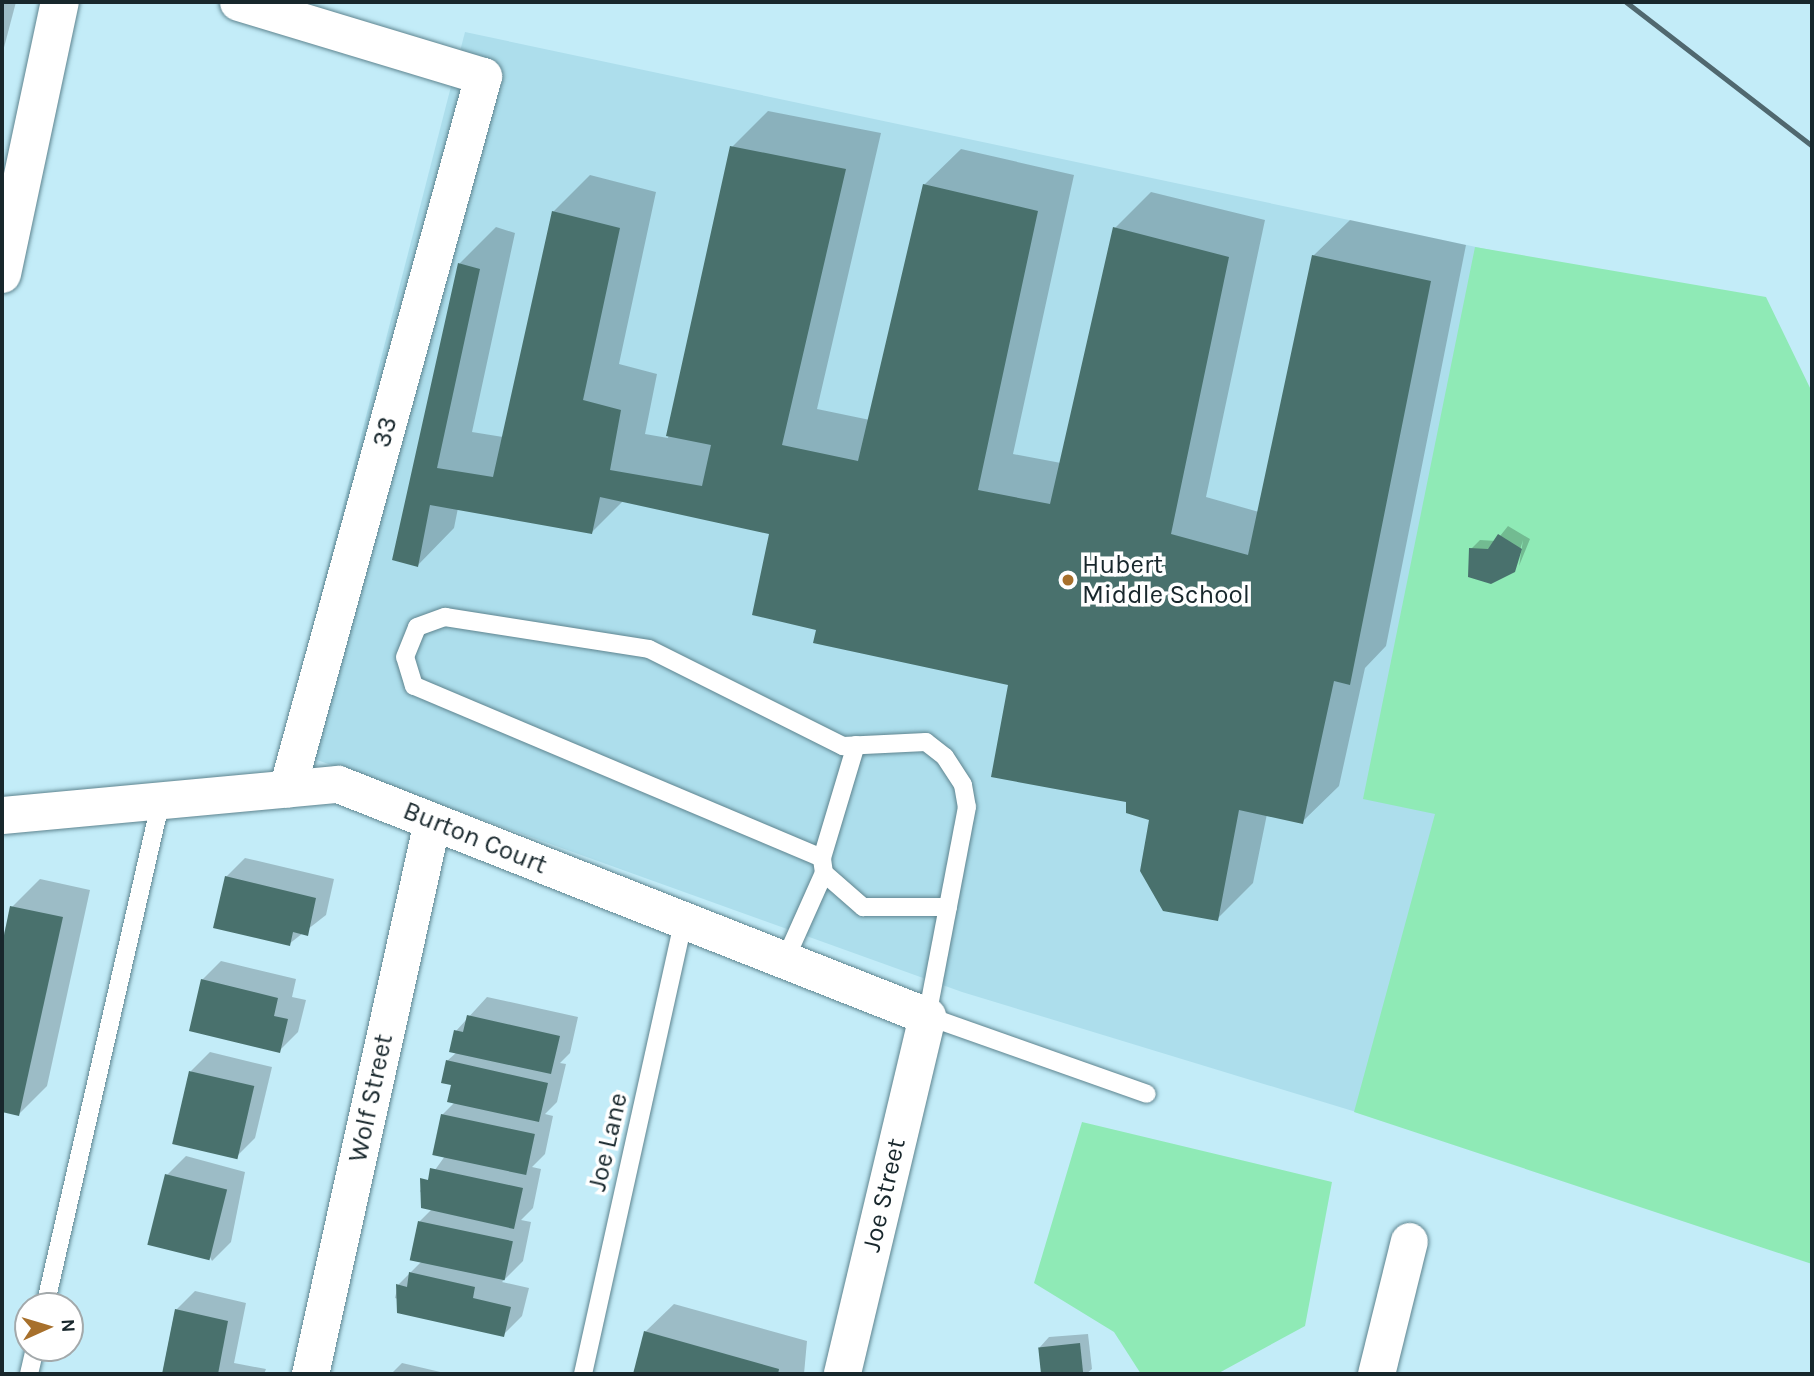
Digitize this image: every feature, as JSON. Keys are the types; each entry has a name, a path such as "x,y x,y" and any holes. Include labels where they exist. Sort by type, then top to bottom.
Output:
{"main road":[{"path":"2,274 60,2"}],"street":[{"name":"33","path":"237,2 484,76 287,789"},
{"name":"Burton Court","path":"2,815 338,784 927,1016"},
{"name":"Wolf Street","path":"310,1374 432,821"},
{"name":"Joe Street","path":"842,1374 927,1016"},
{"path":"1376,1374 1409,1241"}],"lane":[{"path":"948,907 863,906 823,865 414,686 405,657 417,628 445,617 649,649 843,746 926,742 963,785 967,807 948,907 927,1016 1147,1094"},
{"path":"785,960 823,865 856,745"},
{"path":"48,1292 161,800"},
{"name":"Joe Lane","path":"583,1374 684,920"}],"shaded area":[{"name":"Hubert Middle School","path":"465,32 1763,308 1812,414 1812,1251 962,992 281,747"}],"green space":[{"path":"1475,247 1766,297 1812,392 1812,1264 1354,1112 1435,814 1363,799"},
{"path":"1082,1122 1332,1182 1305,1326 1217,1374 1141,1374 1114,1332 1034,1283"}],"building":[{"name":"Hubert Middle School","path":"730,146 846,169 782,445 858,461 923,184 1038,211 978,490 1050,504 1113,227 1229,257 1171,534 1248,555 1312,255 1431,281 1350,685 1334,681 1303,824 1239,810 1218,921 1163,911 1140,871 1149,820 1126,813 1126,802 991,777 1008,685 813,643 816,630 752,615 769,534 600,497 592,534 430,505 418,567 392,560 458,263 480,269 437,468 493,477 552,211 620,228 583,400 621,410 610,470 702,486 711,445 666,436"},
{"path":"1498,534 1522,549 1515,572 1491,584 1468,577 1469,548 1488,549"},
{"path":"225,876 316,898 308,936 293,932 290,946 213,928"},
{"path":"10,906 63,917 19,1116 2,1112 2,945"},
{"path":"201,979 278,998 274,1016 288,1019 280,1053 189,1031"},
{"path":"467,1015 560,1036 551,1074 449,1052 454,1030 463,1032"},
{"path":"446,1060 548,1083 539,1122 447,1102 451,1085 441,1083"},
{"path":"189,1071 254,1086 237,1159 172,1144"},
{"path":"441,1114 535,1134 526,1175 432,1155"},
{"path":"430,1168 523,1188 514,1229 421,1208 420,1178 428,1180"},
{"path":"165,1174 227,1189 209,1260 147,1245"},
{"path":"418,1221 513,1241 505,1280 410,1260"},
{"path":"409,1272 475,1287 473,1298 511,1307 504,1337 397,1313 396,1284 407,1287"},
{"path":"175,1309 228,1321 218,1374 162,1374"},
{"path":"644,1331 779,1369 778,1374 633,1374"},
{"path":"1080,1343 1083,1374 1041,1374 1038,1347"}],"railway":[{"path":"1626,2 1812,146"}],"place":[{"name":"Hubert Middle School","path":"1068,580"}]}
